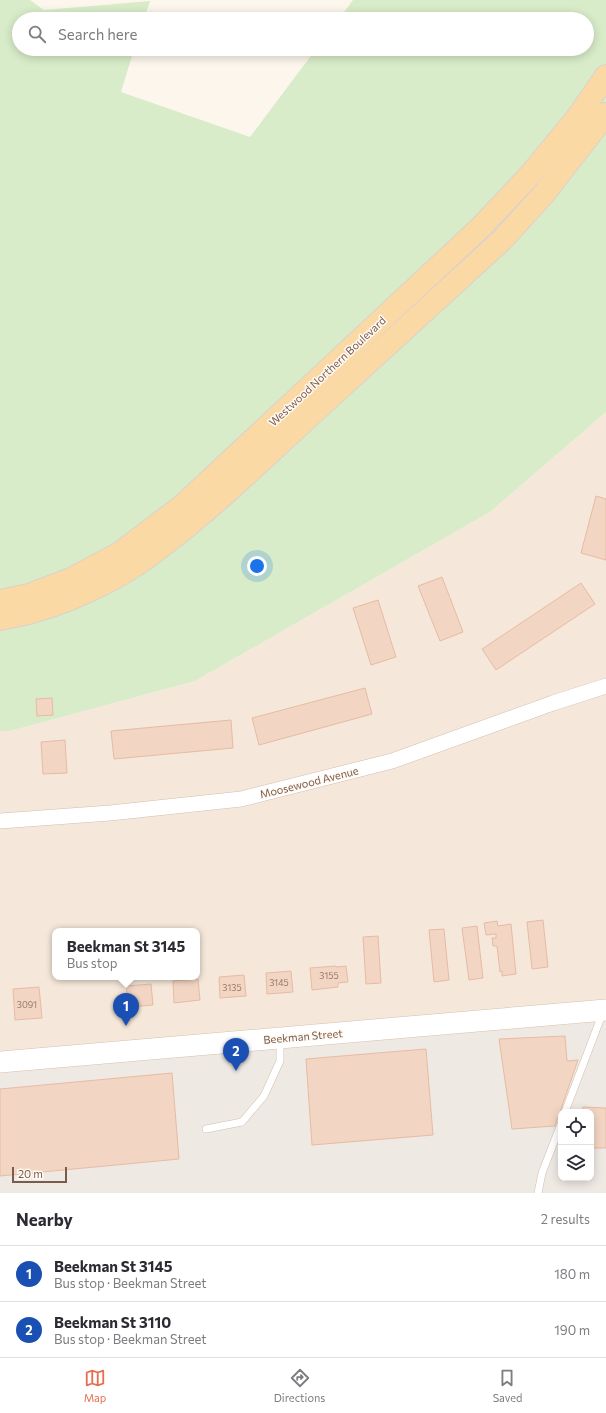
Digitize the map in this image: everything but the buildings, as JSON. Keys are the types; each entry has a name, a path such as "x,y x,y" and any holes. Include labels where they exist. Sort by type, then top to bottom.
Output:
{"main road":[{"name":"Westwood Northern Boulevard","path":"0,601 29,595 71,579 120,553 182,506 481,227 530,175 571,125 606,76"},
{"name":"Westwood Northern Boulevard","path":"0,620 25,615 60,603 94,588 135,565 184,528 230,489 502,240 543,195 606,114"},
{"name":"Beekman Street","path":"0,1062 605,1010"}],"street":[{"name":"Moosewood Avenue","path":"0,821 110,813 241,799 392,761 553,703 606,686"}],"lane":[{"path":"567,1109 605,1010"},
{"path":"206,1129 242,1122 264,1096 280,1061 280,1038"},
{"path":"538,1193 542,1173 558,1132"}],"shaded area":[{"path":"606,412 606,1010 0,1062 0,731 10,731 195,681 490,512"},
{"path":"606,1010 606,1193 0,1193 0,1062"}],"green space":[{"path":"0,0 30,0 44,10 150,1 146,12 12,12 12,56 132,56 121,92 250,137 311,56 594,56 594,12 344,12 353,0 606,0 606,412 490,512 195,681 10,731 0,731"}],"place":[{"name":"Beekman St 3145","path":"126,1026"},
{"name":"Beekman St 3110","path":"236,1071"}]}
